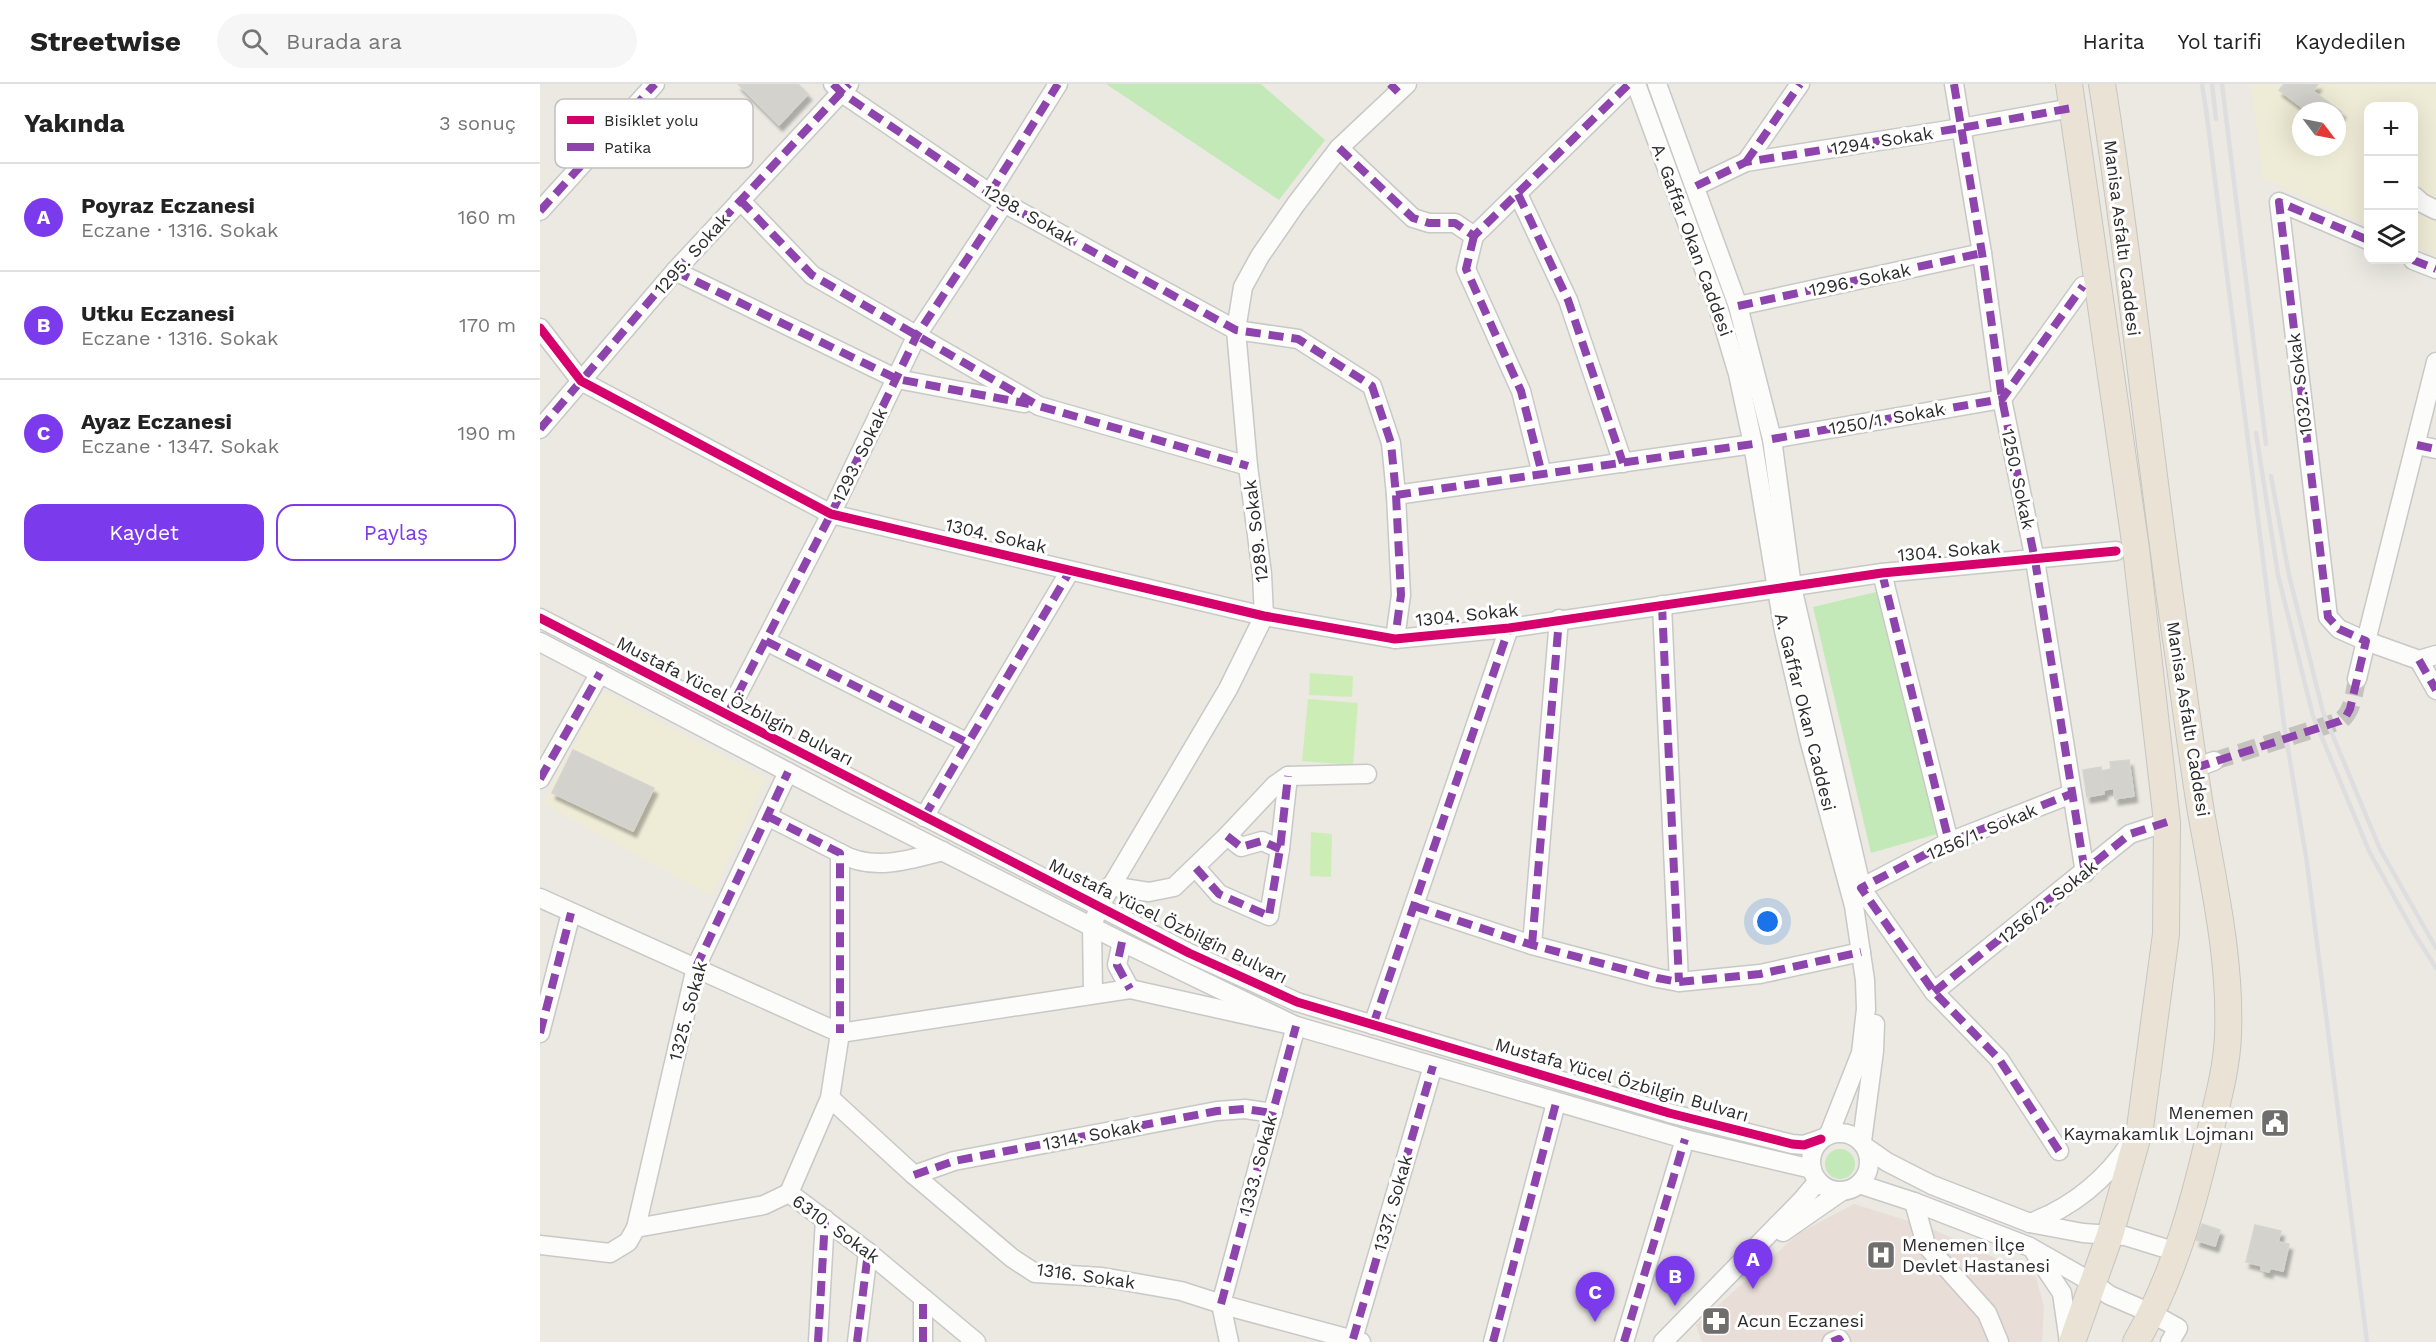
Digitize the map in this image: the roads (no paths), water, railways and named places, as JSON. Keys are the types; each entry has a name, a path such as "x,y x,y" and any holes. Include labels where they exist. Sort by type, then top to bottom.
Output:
{"highway":[{"name":"Manisa Asfaltı Caddesi","path":"2102,84 2163,558 2204,764 2221,915 2228,1036 2223,1074 2196,1195 2177,1252 2152,1314 2136,1342"},
{"name":"Manisa Asfaltı Caddesi","path":"2070,1342 2110,1235 2140,1128 2166,934 2167,822 2136,549 2071,96"}],"street":[{"path":"641,99 655,84"},
{"name":"1293. Sokak","path":"727,715 831,514 917,335 997,198 1058,84"},
{"path":"1542,474 1521,391 1466,269 1474,236 1629,84"},
{"name":"A. Gaffar Okan Caddesi","path":"1636,84 1718,307 1738,374 1784,588 1861,888 1872,954 1876,999 1874,1051 1864,1145"},
{"name":"A. Gaffar Okan Caddesi","path":"1657,84 1738,306 1772,440 1784,588 1809,739 1854,906 1866,1009 1861,1053 1825,1137"},
{"path":"1746,162 1800,84"},
{"name":"1250. Sokak","path":"1954,84 1982,253 2002,399 2035,560 2085,873"},
{"name":"1298. Sokak","path":"841,87 997,198 1236,330"},
{"name":"1295. Sokak","path":"540,429 675,272 841,87"},
{"name":"1289. Sokak","path":"1264,616 1258,533 1248,466 1236,330 1243,287 1260,256 1339,148 1398,87"},
{"name":"1294. Sokak","path":"1696,186 1746,162 1961,128 2071,96"},
{"path":"1339,148 1413,218 1429,223 1455,223 1474,236"},
{"path":"540,211 579,168"},
{"path":"1518,194 1568,300 1623,463"},
{"path":"2418,199 2430,209 2436,210"},
{"path":"740,200 813,275 1039,406"},
{"name":"1032. Sokak","path":"2364,238 2279,202 2328,617 2339,629 2367,641"},
{"name":"1296. Sokak","path":"1738,306 1982,253"},
{"path":"2418,262 2436,269"},
{"path":"675,272 897,379 1039,406 1248,466"},
{"path":"2002,399 2083,286"},
{"path":"540,328 581,381"},
{"path":"1236,330 1298,339 1372,386 1392,443 1401,595 1395,639"},
{"path":"2357,679 2436,362"},
{"name":"1304. Sokak","path":"581,381 831,514 1264,616 1395,639 1509,627 1882,573 2116,551"},
{"name":"1250/1. Sokak","path":"1772,440 2002,399"},
{"path":"1396,495 1753,444"},
{"path":"2417,445 2436,449"},
{"path":"924,817 1070,571"},
{"path":"1882,573 1949,842"},
{"path":"1662,605 1680,982"},
{"path":"1093,993 1092,926 1099,907 1228,689 1264,616"},
{"name":"Mustafa Yücel Özbilgin Bulvarı","path":"540,618 1189,953 1297,1002 1691,1119 1792,1144 1804,1145 1825,1137"},
{"path":"1532,945 1559,619"},
{"path":"1373,1025 1509,627"},
{"path":"766,641 968,743"},
{"path":"2367,641 2428,658 2436,690"},
{"name":"Mustafa Yücel Özbilgin Bulvarı","path":"540,642 788,772 1122,942 1296,1026 1556,1103 1815,1175"},
{"path":"540,779 600,673"},
{"name":"1325. Sokak","path":"636,1228 696,967 788,772"},
{"path":"1110,886 1149,892 1174,887 1196,868 1275,785 1288,776 1366,774"},
{"path":"1196,868 1220,894 1269,916 1280,849 1288,776"},
{"name":"1256/1. Sokak","path":"1861,888 1949,842 2071,794"},
{"path":"767,816 840,853 862,861 894,864 943,851"},
{"name":"1256/2. Sokak","path":"1934,992 2085,873 2130,834 2167,822"},
{"path":"1227,836 1241,847 1262,841 1280,849"},
{"path":"789,1193 830,1098 840,1033 840,853"},
{"path":"1861,888 1934,992 1999,1059 2059,1151"},
{"path":"540,898 840,1033 1130,989 1296,1026"},
{"path":"1414,906 1532,945 1680,982 1760,974 1861,952"},
{"path":"540,1033 571,913"},
{"path":"1122,942 1117,965 1130,989"},
{"name":"1333. Sokak","path":"1221,1304 1296,1026"},
{"name":"1337. Sokak","path":"1357,1341 1433,1066"},
{"name":"1316. Sokak","path":"830,1098 914,1175 1012,1258 1035,1273 1102,1277 1181,1291 1357,1341"},
{"path":"1493,1342 1556,1103"},
{"name":"1314. Sokak","path":"914,1175 954,1161 1217,1111 1245,1109 1272,1113"},
{"path":"2030,1223 2047,1217 2083,1196 2095,1186 2120,1158 2140,1128"},
{"path":"1842,1191 1828,1189 1815,1175 1812,1152 1825,1137 1846,1133 1887,1162 1932,1185 2030,1223 2083,1233 2125,1236 2177,1252"},
{"path":"1624,1342 1685,1139"},
{"path":"1743,1261 1842,1191 1859,1184 1869,1168 1864,1145"},
{"path":"1663,1342 1743,1261 1815,1175"},
{"path":"1859,1184 1914,1202 2030,1247 2093,1283 2109,1295 2178,1328 2170,1342"},
{"name":"6310. Sokak","path":"636,1228 764,1205 789,1193 868,1252 976,1342"},
{"path":"1914,1202 1926,1245 1987,1313 1999,1342"},
{"path":"818,1342 825,1218"},
{"path":"540,1245 610,1253 628,1242 636,1228"},
{"path":"2030,1247 2062,1293 2070,1342"},
{"path":"857,1342 868,1252"},
{"path":"923,1298 923,1342"},
{"path":"1221,1304 1229,1342"},
{"path":"1832,1342 1839,1339 1840,1342"}],"tunnel":[{"path":"2214,761 2340,721 2348,713 2357,679"}],"railway":[{"path":"2202,84 2207,116"},
{"path":"2212,84 2216,119"},
{"path":"2222,84 2266,444"},
{"path":"2206,109 2284,725 2307,863 2367,1342"},
{"path":"2256,433 2278,575 2313,716 2369,851 2436,968"},
{"path":"2271,476 2289,575 2323,712 2380,849 2436,948"}],"place":[{"name":"Menemen Kaymakamlık Lojmanı","path":"2275,1123"},
{"name":"Menemen İlçe Devlet Hastanesi","path":"1881,1255"},
{"name":"Poyraz Eczanesi","path":"1753,1289"},
{"name":"Utku Eczanesi","path":"1675,1306"},
{"name":"Acun Eczanesi","path":"1716,1321"},
{"name":"Ayaz Eczanesi","path":"1595,1322"}]}
